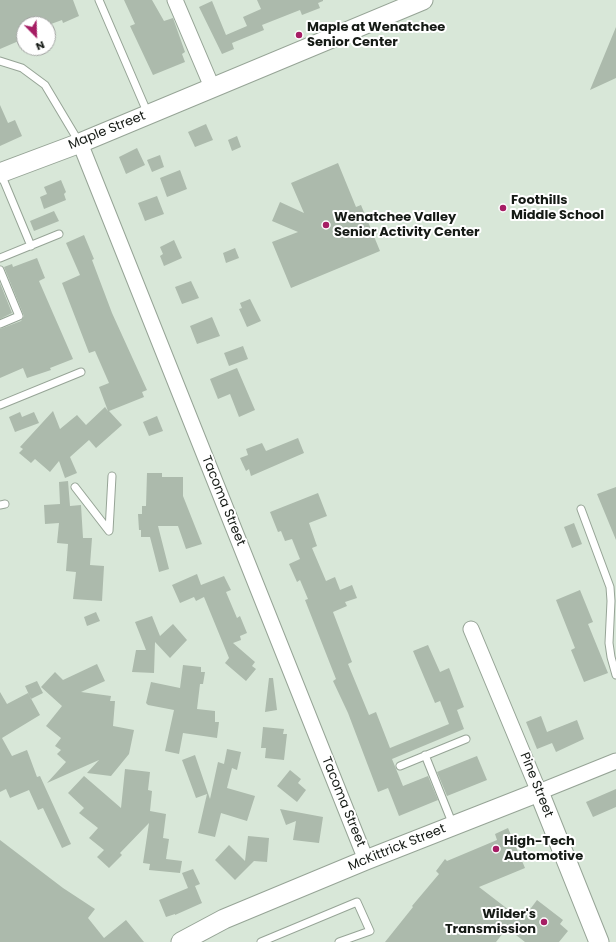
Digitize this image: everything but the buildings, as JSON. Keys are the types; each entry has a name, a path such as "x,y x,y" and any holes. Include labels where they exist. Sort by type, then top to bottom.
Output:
{"street":[{"path":"175,0 212,87"},
{"name":"Maple Street","path":"0,173 80,143 418,1"},
{"name":"Tacoma Street","path":"80,143 366,860"},
{"name":"Pine Street","path":"471,629 539,792 599,942"},
{"name":"McKittrick Street","path":"181,942 224,918 616,761"}],"lane":[{"path":"99,0 148,114"},
{"path":"0,60 22,68 44,84 80,143"},
{"path":"0,173 31,246"},
{"path":"0,258 58,234"},
{"path":"0,270 19,316 0,324"},
{"path":"0,405 81,372"},
{"path":"75,487 110,531 112,476"},
{"path":"581,509 610,587 611,601 609,643 616,675"},
{"path":"400,766 466,739"},
{"path":"425,756 454,825"},
{"path":"261,942 357,902 370,931 339,942"}],"place":[{"name":"Maple at Wenatchee Senior Center","path":"299,35"},
{"name":"Foothills Middle School","path":"503,208"},
{"name":"Wenatchee Valley Senior Activity Center","path":"326,225"},
{"name":"High-Tech Automotive","path":"496,849"},
{"name":"Wilder's Transmission","path":"544,922"}]}
